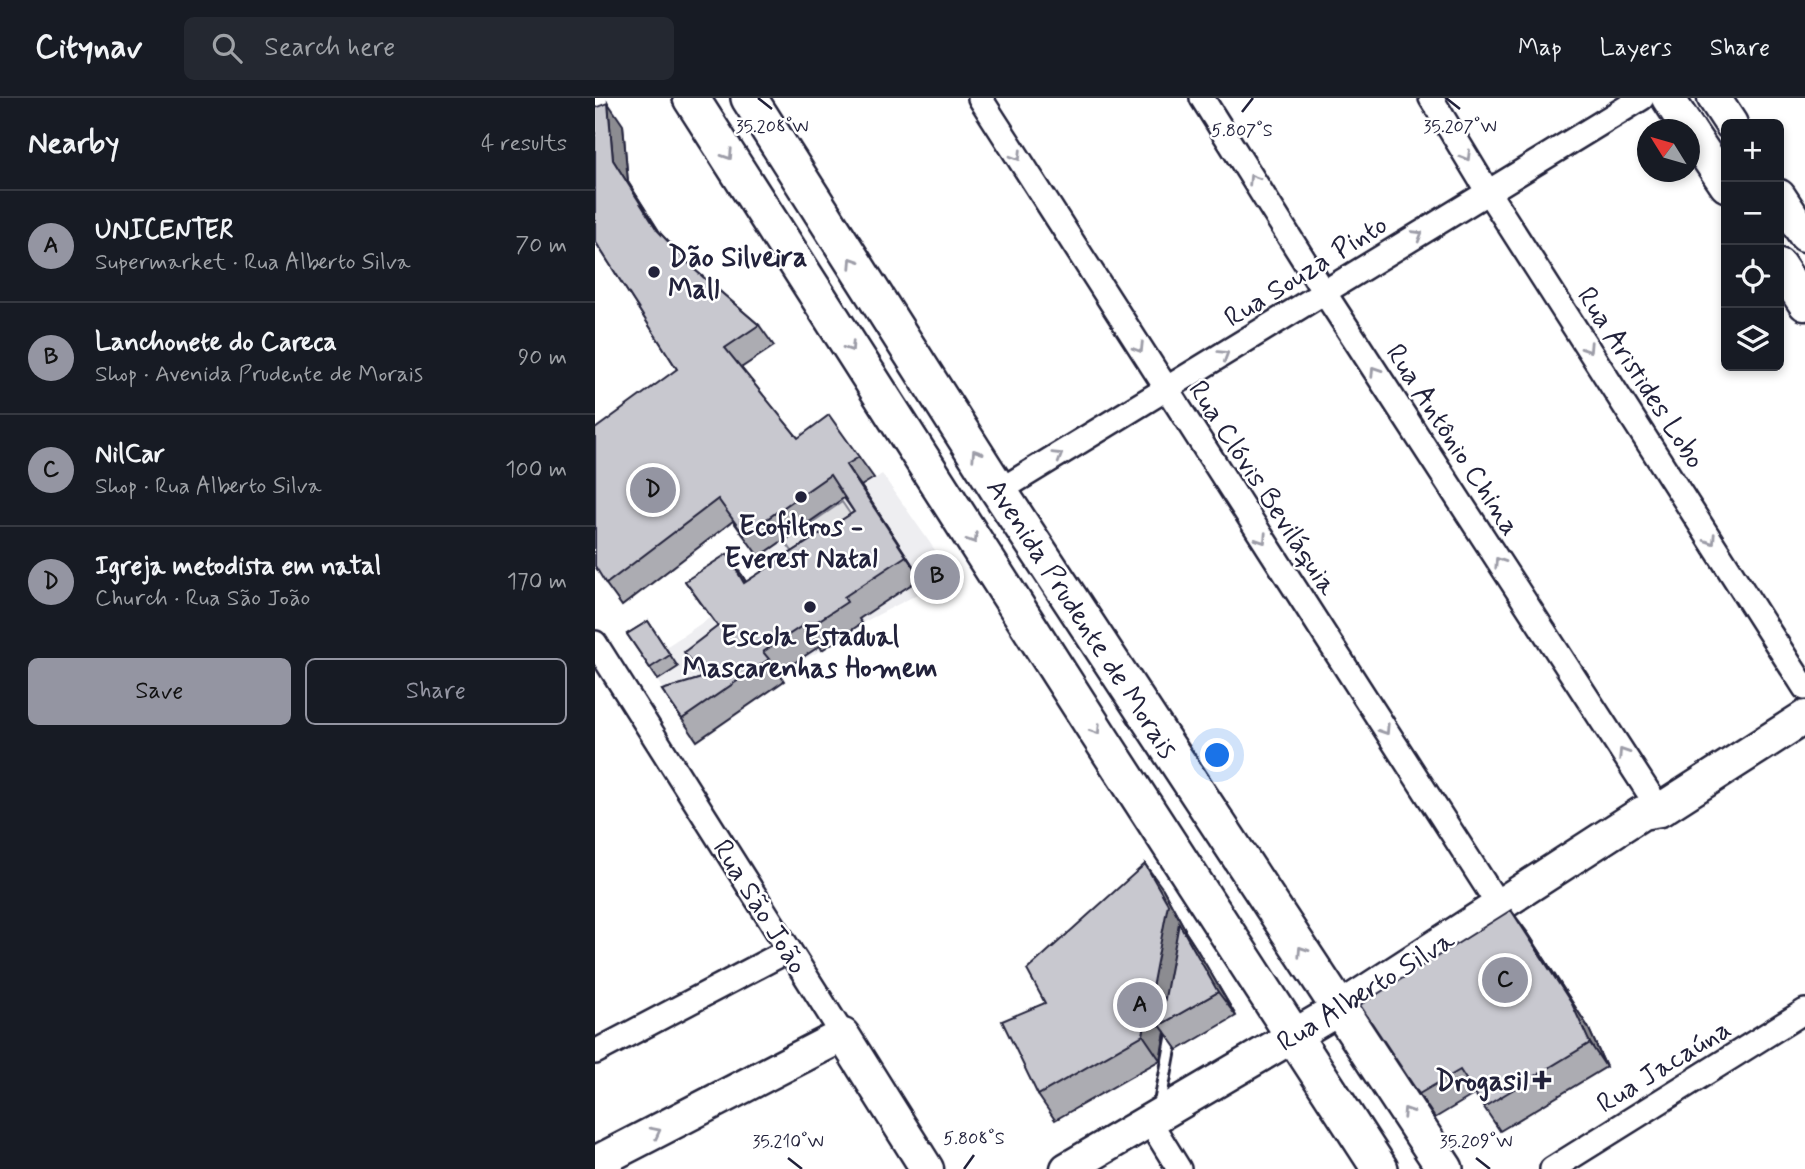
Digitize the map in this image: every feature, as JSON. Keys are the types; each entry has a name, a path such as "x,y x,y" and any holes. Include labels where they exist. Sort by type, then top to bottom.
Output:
{"main road":[{"name":"Avenida Prudente de Morais","path":"691,98 1380,1169"},
{"name":"Avenida Prudente de Morais","path":"749,98 999,491 1445,1169"}],"street":[{"name":"Rua Clóvis Beviláquia","path":"980,98 1499,906"},
{"name":"Rua Antônio China","path":"1202,98 1324,292 1660,810"},
{"name":"Rua Aristides Lobo","path":"1430,98 1805,688"},
{"name":"Rua Souza Pinto","path":"999,491 1642,98"},
{"path":"1668,98 1682,119"},
{"path":"1714,98 1728,119"},
{"path":"1700,147 1723,182"},
{"path":"1784,204 1805,235"},
{"path":"1784,272 1805,304"},
{"name":"Rua São João","path":"595,643 604,676 789,950 927,1169"},
{"name":"Rua Alberto Silva","path":"1344,1015 1499,906 1642,813 1660,810 1805,717"},
{"name":"Rua Alberto Silva","path":"1067,1169 1155,1125 1344,1015 1651,829 1660,810"},
{"path":"595,1052 789,950"},
{"name":"Rua Jacaúna","path":"1552,1169 1805,1011"},
{"path":"595,1163 843,1035"},
{"name":"Rua Alberto Silva","path":"1103,1169 1155,1125"},
{"path":"1155,1125 1179,1169"}],"lane":[{"path":"1155,1125 1177,1014"}],"shaded area":[{"name":"Escola Estadual Mascarenhas Homem","path":"882,474 953,576 862,623 822,650 778,673 677,712 645,661 772,576 759,557"},
{"path":"842,502 863,533 805,570 785,541"}],"building":[{"path":"608,103 613,160 657,230 695,270 759,325 725,348 798,438 829,415 859,457 846,465 906,556 844,597 847,602 807,628 805,624 763,652 769,659 682,719 662,690 702,678 684,652 718,626 685,581 727,554 744,583 854,512 830,475 744,535 718,499 606,584 595,566 595,429 677,369 595,241 595,108"},
{"path":"648,621 670,655 650,668 627,634"},
{"path":"1145,864 1168,904 1143,1035 1038,1095 1002,1021 1045,1003 1027,970"},
{"path":"1511,910 1572,1004 1590,1043 1484,1107 1460,1070 1419,1094 1360,1005"},
{"path":"1179,923 1218,992 1160,1025"}],"place":[{"name":"Dão Silveira Mall","path":"654,272"},
{"name":"Igreja metodista em natal","path":"653,490"},
{"name":"Ecofiltros - Everest Natal","path":"801,497"},
{"name":"Lanchonete do Careca","path":"937,577"},
{"name":"Escola Estadual Mascarenhas Homem","path":"810,607"},
{"name":"NilCar","path":"1505,980"},
{"name":"UNICENTER","path":"1140,1005"},
{"name":"Drogasil","path":"1542,1080"}]}
